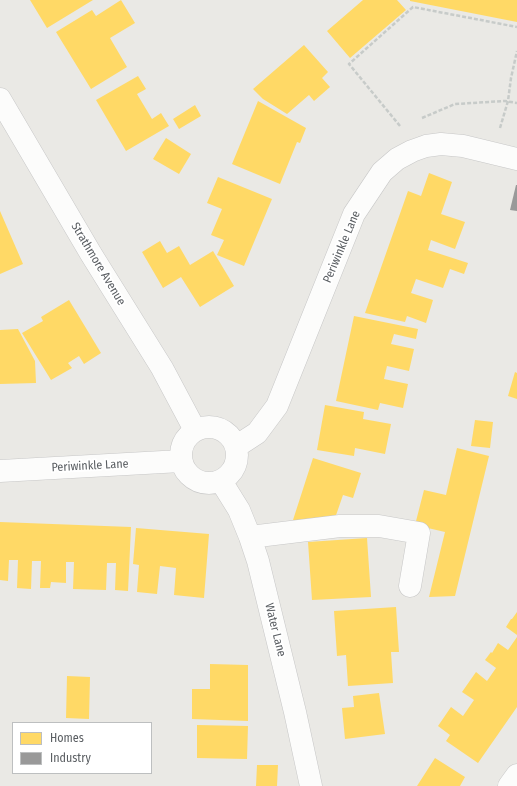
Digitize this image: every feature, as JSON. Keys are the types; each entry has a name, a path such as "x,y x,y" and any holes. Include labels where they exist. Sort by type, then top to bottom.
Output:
{"street":[{"name":"Strathmore Avenue","path":"0,99 91,254 162,368 194,430"},
{"name":"Periwinkle Lane","path":"236,446 257,433 277,406 354,214 382,172 397,159 412,151 426,146 441,144 463,146 517,159"},
{"path":"211,426 227,432 236,446 238,460 232,473 221,481 204,484 189,476 181,461 183,444 194,430 211,426"},
{"name":"Periwinkle Lane","path":"0,471 181,461"},
{"name":"Water Lane","path":"221,481 239,510 258,561 295,712 310,786"},
{"path":"250,537 340,526 379,526 419,533 410,586"},
{"path":"509,786 517,775"}],"path":[{"path":"401,127 349,64 413,7 517,27"},
{"path":"492,154 508,101 517,50"}],"building: Homes":[{"path":"30,0 93,0 47,28"},
{"path":"121,0 135,23 110,38 127,67 91,89 56,32 92,10 96,16"},
{"path":"363,0 397,0 406,10 350,58 327,31"},
{"path":"517,0 517,22 410,1"},
{"path":"304,45 328,72 322,78 330,87 314,101 309,95 287,114 263,99 253,89"},
{"path":"138,76 146,89 137,94 152,119 161,113 169,126 126,151 96,100"},
{"path":"258,101 306,128 300,143 297,142 280,184 232,164"},
{"path":"195,105 201,116 179,129 173,119"},
{"path":"166,138 191,154 179,174 153,159"},
{"path":"429,173 452,182 441,214 465,222 455,249 431,240 428,250 468,263 464,274 450,269 443,288 416,279 411,293 433,300 426,323 407,316 405,322 365,313 408,191 421,196"},
{"path":"218,177 272,199 244,266 217,255 224,240 211,235 222,209 207,203"},
{"path":"0,211 23,264 0,274"},
{"path":"160,241 167,253 179,246 190,265 213,251 234,286 200,307 181,277 163,288 142,252"},
{"path":"69,300 101,353 84,364 79,356 68,363 72,368 51,380 22,333 43,321 41,317"},
{"path":"354,316 418,329 416,339 394,334 391,344 414,349 409,371 387,366 384,379 408,384 403,408 380,403 378,410 336,401"},
{"path":"18,329 35,361 36,383 0,384 0,330"},
{"path":"515,372 517,373 517,399 508,396"},
{"path":"325,405 364,412 363,419 391,424 385,454 355,448 354,456 317,450"},
{"path":"475,420 493,422 490,448 471,446"},
{"path":"457,448 489,456 455,596 429,597 445,532 415,525 424,490 446,495"},
{"path":"313,458 361,473 353,498 343,495 334,521 300,522 293,520"},
{"path":"0,522 131,527 128,591 115,590 116,563 107,563 106,590 73,589 74,562 66,562 66,583 51,582 50,588 40,588 41,561 32,561 31,589 17,588 18,560 9,560 8,581 0,580"},
{"path":"136,528 209,534 204,598 174,595 176,568 160,566 157,594 137,592 139,565 133,564"},
{"path":"367,538 371,597 312,600 308,542"},
{"path":"396,607 399,652 391,652 393,683 348,686 346,655 337,656 334,611"},
{"path":"517,612 517,635 506,627"},
{"path":"517,637 517,707 478,763 446,741 450,735 438,726 451,707 463,716 474,700 462,692 476,672 487,681 496,668 485,660 491,652 492,653 498,643 508,650"},
{"path":"210,664 248,665 248,721 192,719 192,689 210,689"},
{"path":"67,676 90,677 89,719 66,718"},
{"path":"379,693 385,734 345,739 342,708 354,707 353,696"},
{"path":"197,725 248,726 247,759 197,758"},
{"path":"435,758 465,777 460,786 417,786"},
{"path":"257,765 278,765 277,786 256,786"}],"building: Industry":[{"path":"517,185 517,211 510,210"}]}
